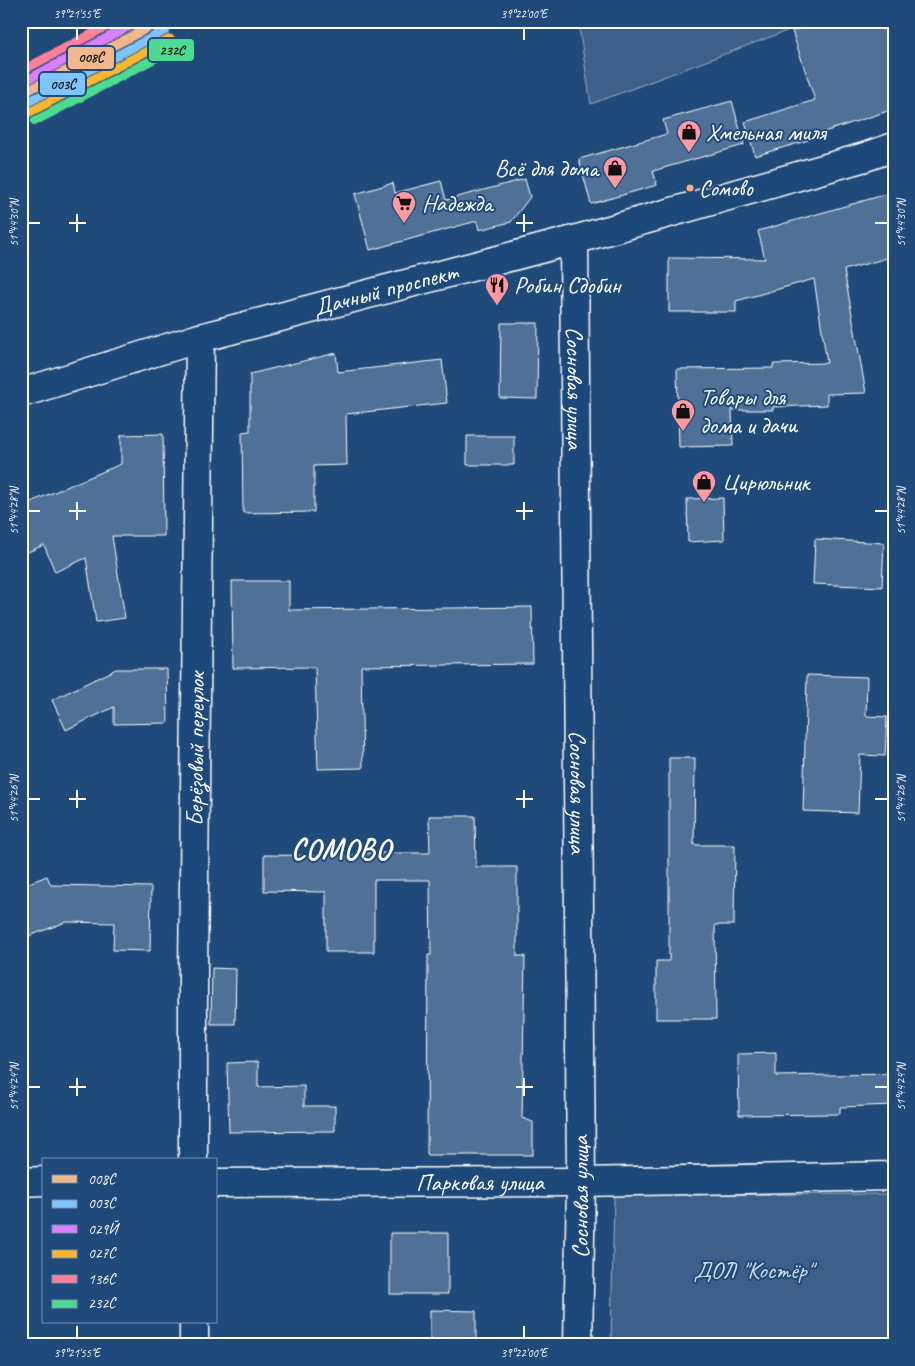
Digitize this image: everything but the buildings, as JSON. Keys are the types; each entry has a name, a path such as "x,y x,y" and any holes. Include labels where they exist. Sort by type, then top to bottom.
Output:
{"street":[{"name":"Дачный проспект","path":"21,393 200,338 574,240 865,157 894,147"},
{"name":"Сосновая улица","path":"574,240 581,1182 578,1345"},
{"name":"Берёзовый переулок","path":"193,1158 193,941 200,338"},
{"name":"Парковая улица","path":"218,1183 581,1182 894,1176"},
{"path":"21,1182 42,1181"},
{"path":"194,1324 194,1345"}],"green space":[{"path":"578,21 813,21 591,104"},
{"name":"ДОЛ \"Костёр\"","path":"894,1194 894,1345 611,1345 614,1195"}],"transit line":[{"name":"136С","path":"21,71 117,21"},
{"name":"029Й","path":"21,83 139,21"},
{"name":"008С","path":"21,94 161,21"},
{"name":"003С","path":"26,103 166,30"},
{"name":"027С","path":"30,112 170,39"},
{"name":"232C","path":"35,121 175,48"}],"place":[{"name":"Хмельная миля","path":"689,153"},
{"name":"Сомово","path":"690,188"},
{"name":"Всё для дома","path":"615,189"},
{"name":"Надежда","path":"404,224"},
{"name":"Робин Сдобин","path":"497,306"},
{"name":"Товары для дома и дачи","path":"683,432"},
{"name":"Цирюльник","path":"704,503"}],"district":[{"name":"СОМОВО","path":"341,849"}]}
